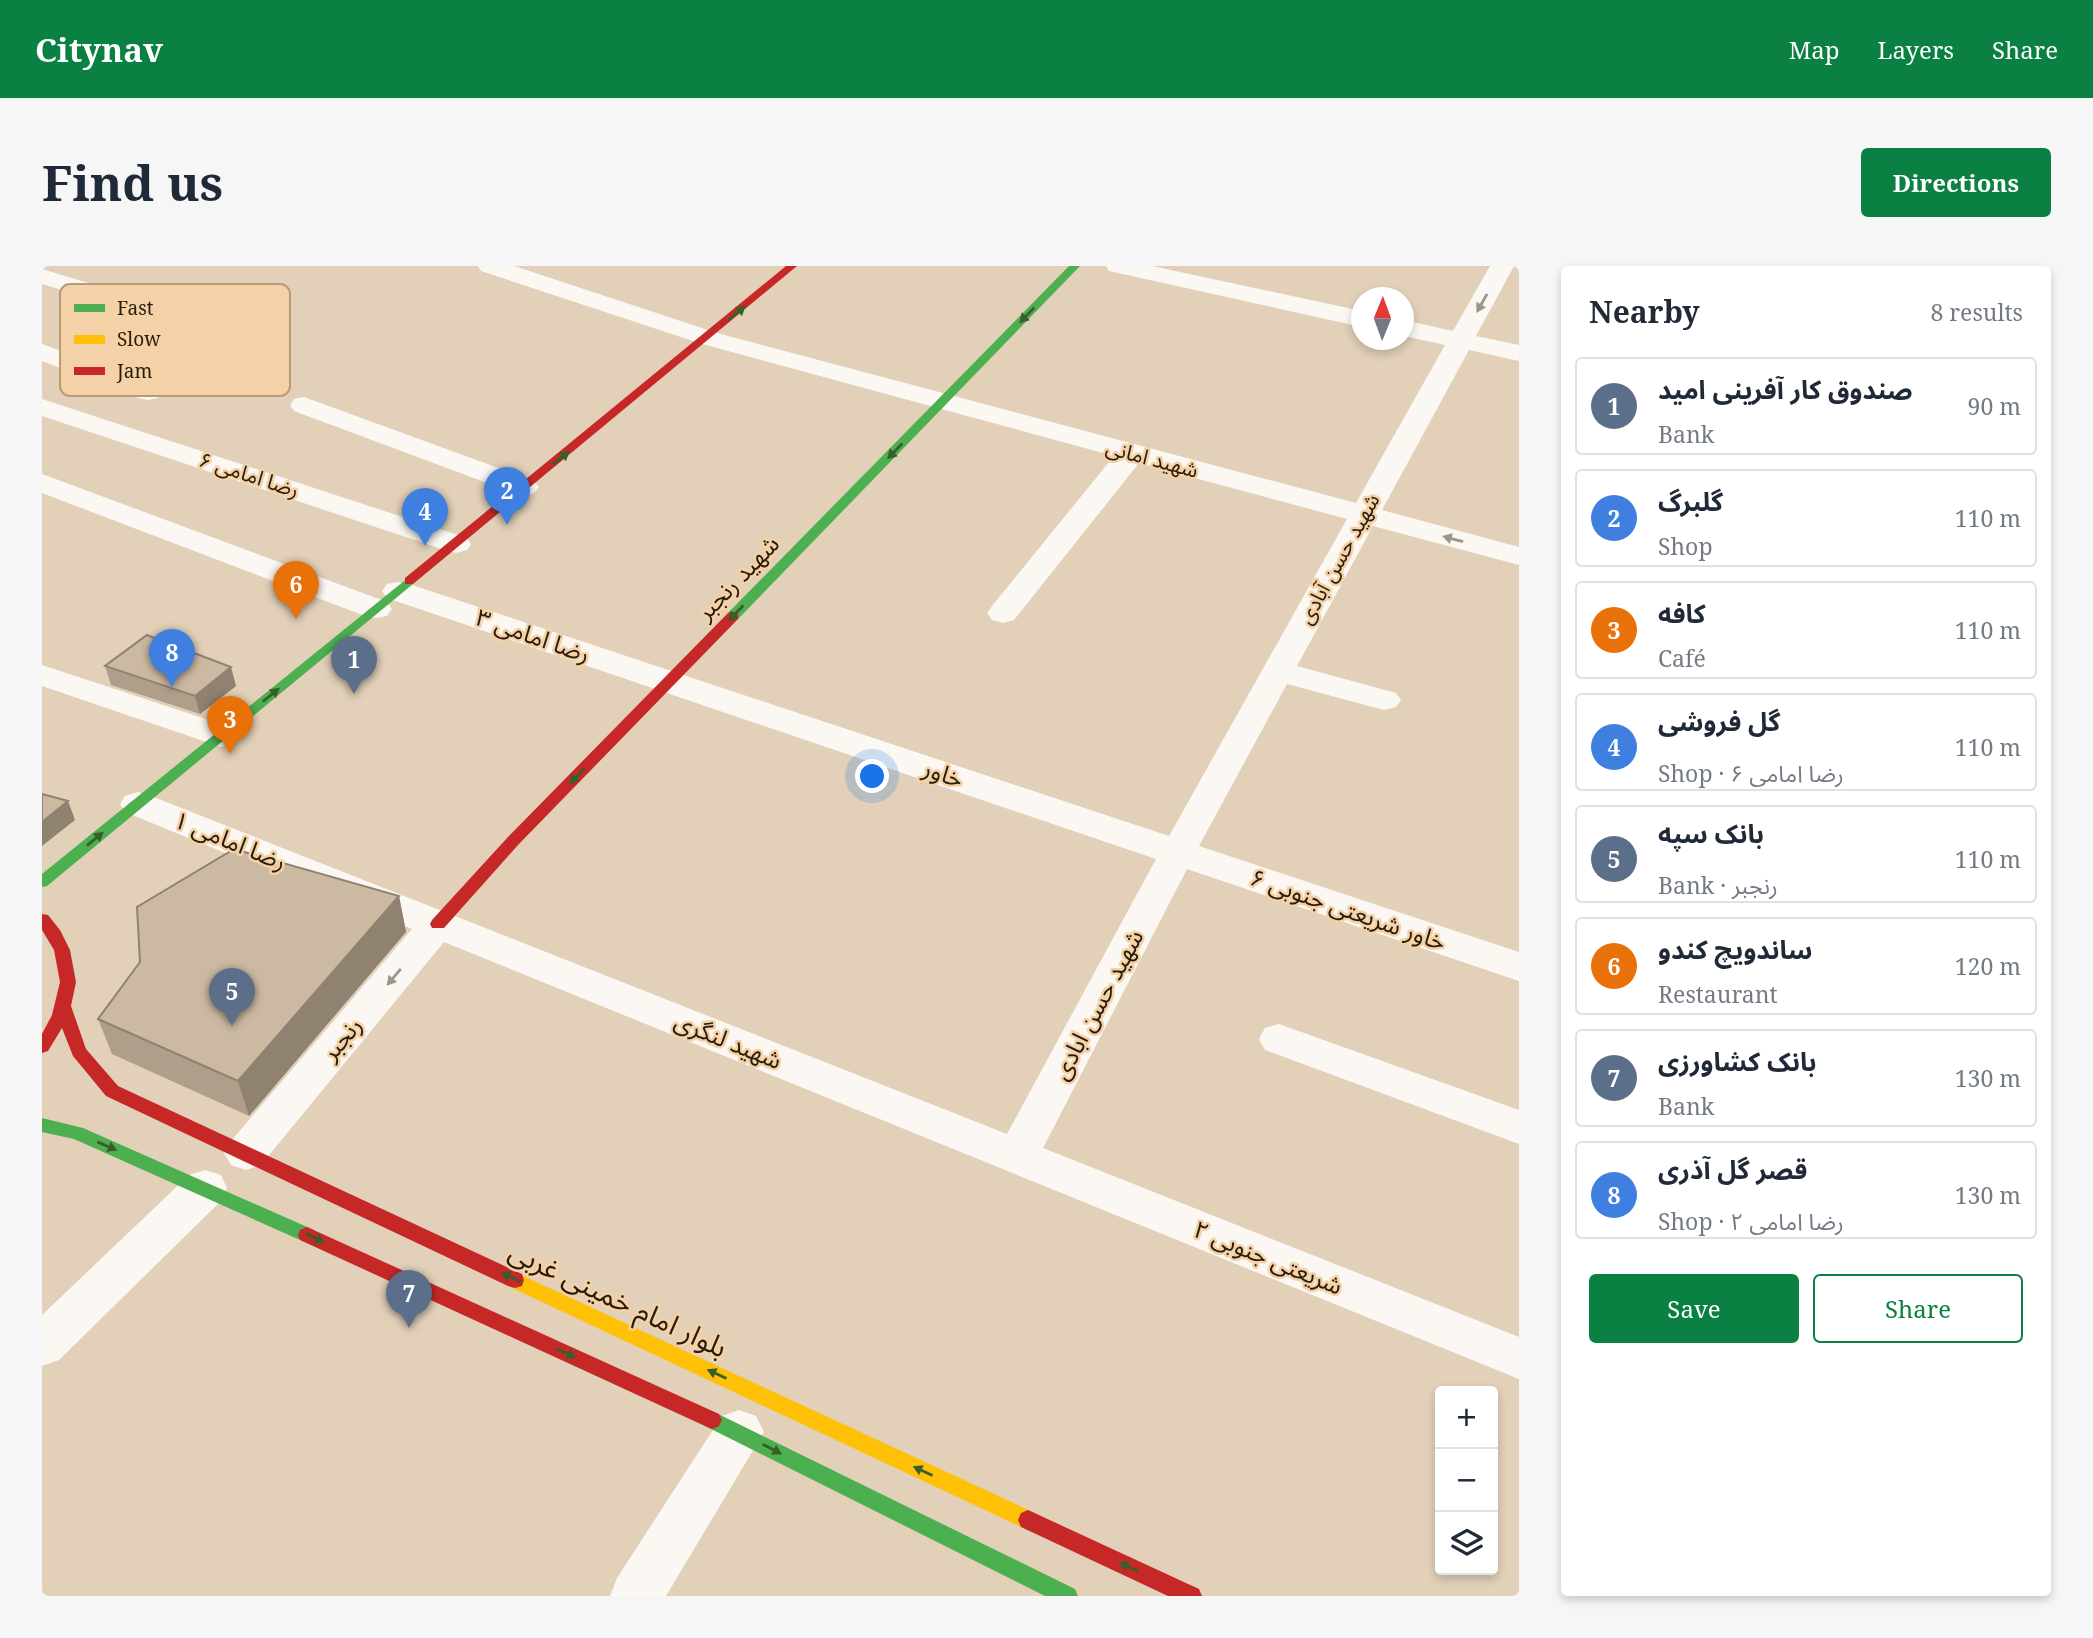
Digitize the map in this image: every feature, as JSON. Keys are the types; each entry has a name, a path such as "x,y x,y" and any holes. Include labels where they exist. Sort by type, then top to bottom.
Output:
{"main road":[{"path":"42,882 708,338 792,266"},
{"name":"شهید رنجبر","path":"438,925 513,841 1074,266"},
{"path":"42,919 63,945 70,975 64,1008 42,1047"},
{"name":"بلوار امام خمینی غربی","path":"64,1008 79,1052 111,1091 1191,1596"},
{"path":"42,1125 77,1133 205,1188 739,1432 1067,1596"}],"street":[{"name":"شهید امانی","path":"490,266 708,338 1131,454 1519,556"},
{"path":"1118,266 1351,316"},
{"name":"شهید حسن آبادی","path":"1178,852 1502,266"},
{"path":"42,276 68,284"},
{"path":"1414,330 1519,353"},
{"path":"42,352 60,359"},
{"path":"304,405 524,487"},
{"name":"رضا امامی ۶","path":"42,407 456,544"},
{"path":"1003,612 1131,454"},
{"name":"رضا امامی ۳","path":"42,483 387,600 668,682"},
{"path":"1277,671 1384,700"},
{"path":"42,676 221,736"},
{"name":"خاور","path":"668,682 1178,852"},
{"name":"رضا امامی ۱","path":"138,804 438,925"},
{"name":"خاور شریعتی جنوبی ۶","path":"1178,852 1519,967"},
{"name":"شهید حسن ابادی","path":"1017,1157 1178,852"},
{"name":"رنجبر","path":"246,1153 438,925"},
{"name":"شهید لنگری","path":"438,925 1017,1157"},
{"path":"1279,1039 1519,1127"},
{"name":"شریعتی جنوبی ۲","path":"1017,1157 1519,1358"},
{"path":"42,1345 205,1188"},
{"path":"636,1596 739,1432"}],"building":[{"path":"147,635 231,667 195,696 105,666"},
{"path":"42,794 68,801 42,822"},
{"path":"234,849 399,896 238,1081 98,1019 140,962 137,907"}],"traffic: fast":[{"path":"733,616 1075,266"},
{"path":"42,882 409,581"},
{"path":"42,1125 77,1133 307,1235"},
{"path":"712,1420 1067,1596"}],"traffic: slow":[{"path":"515,1280 1028,1520"}],"traffic: jam":[{"path":"409,581 792,266"},
{"path":"438,924 513,841 733,616"},
{"path":"42,919 62,950 68,982 60,1015 42,1047"},
{"path":"64,1008 79,1052 112,1091 515,1280"},
{"path":"307,1235 712,1420"},
{"path":"1028,1520 1191,1596"}],"place":[{"name":"گلبرگ","path":"507,525"},
{"name":"گل فروشی","path":"425,546"},
{"name":"ساندویچ کندو","path":"296,619"},
{"name":"قصر گل آذری","path":"172,687"},
{"name":"صندوق کار آفرینی امید","path":"354,694"},
{"name":"کافه","path":"230,754"},
{"name":"بانک سپه","path":"232,1026"},
{"name":"بانک کشاورزی","path":"409,1328"}]}
